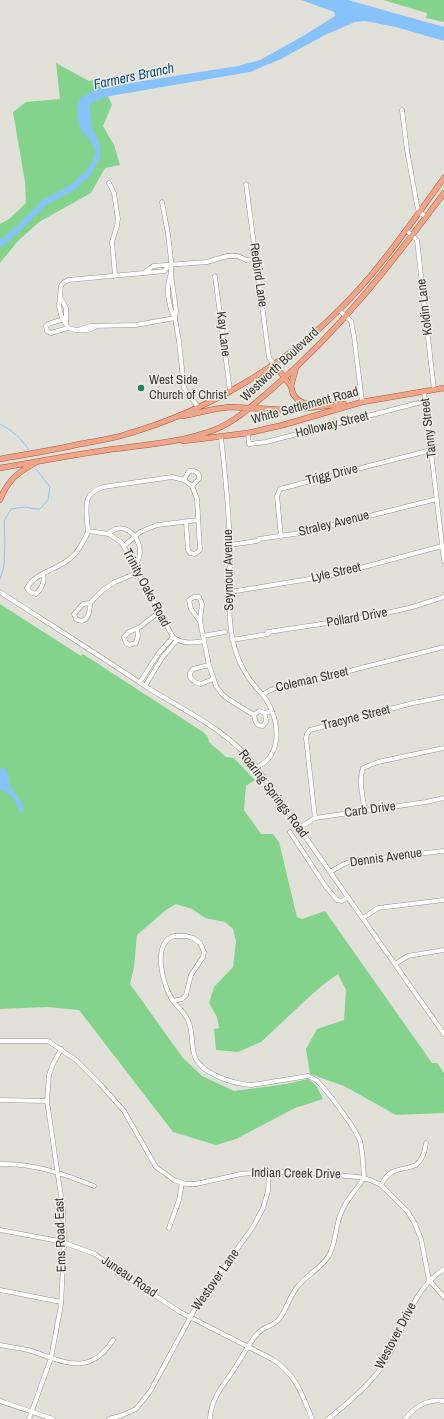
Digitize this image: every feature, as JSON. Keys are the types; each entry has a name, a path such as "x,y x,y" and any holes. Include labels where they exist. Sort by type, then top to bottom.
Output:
{"main road":[{"name":"Westworth Boulevard","path":"0,459 60,449 128,434 174,418 198,407 230,391 274,364 293,350 339,310 369,278 444,178"},
{"name":"Westworth Boulevard","path":"0,468 61,457 171,441 214,430 235,419 285,377 346,317 413,235 444,193"},
{"path":"274,364 285,377 291,386 293,394 298,400 304,403 324,406"},
{"path":"291,386 298,365"},
{"name":"White Settlement Road","path":"171,441 191,441 248,433 283,425 353,404 444,388"},
{"path":"174,418 230,407 289,410 353,404"},
{"path":"110,439 112,449"},
{"path":"60,449 61,457"},
{"path":"0,500 5,488 15,476 40,461"}],"street":[{"path":"402,110 407,150 419,212 426,217"},
{"path":"109,183 114,193 118,219 112,242 115,276"},
{"name":"Redbird Lane","path":"246,184 269,358 274,364"},
{"path":"162,202 171,260 170,265 176,310 175,318 184,388 198,407"},
{"path":"406,230 413,235"},
{"name":"Koldin Lane","path":"413,235 417,240 434,390"},
{"path":"175,318 136,325 95,326 88,330 78,330 66,323 60,311 61,286 63,282 68,280 164,271 170,265 206,262 227,256 238,256 246,260 256,259"},
{"name":"Kay Lane","path":"215,276 230,391"},
{"path":"339,310 351,322 362,402"},
{"name":"Tanny Street","path":"424,392 444,561"},
{"name":"Holloway Street","path":"248,433 249,444 266,442 426,402"},
{"name":"Seymour Avenue","path":"221,437 225,467 230,545 230,630 236,655 241,665 253,684 263,695"},
{"name":"Trigg Drive","path":"280,536 277,496 280,489 431,450"},
{"path":"184,480 189,471 197,473 199,479 192,486"},
{"path":"43,574 44,579 40,591 36,594 30,592 27,588 30,582 36,577 58,567 74,557 88,531 86,502 88,497 96,490 103,487 172,477 184,480 192,486 197,499 200,550 195,554 190,553 188,550 186,522"},
{"name":"Straley Avenue","path":"230,545 301,533 437,499"},
{"path":"124,546 140,532 157,525 198,520"},
{"path":"108,534 117,529 126,530 135,536 139,544 140,553 136,567"},
{"name":"Trinity Oaks Road","path":"88,531 108,534 122,543 159,612 175,638 190,642 204,641"},
{"name":"Lyle Street","path":"230,592 334,575 442,546"},
{"path":"90,603 83,604 78,608 74,614 76,619 79,621 84,620 88,616 90,603 103,590 115,582 138,572"},
{"name":"Roaring Springs Road","path":"0,592 145,686 223,734 244,752 257,768 444,1034"},
{"path":"200,621 191,609 189,603 190,598 199,597 201,601 200,621 209,664 213,679 222,694 238,706 254,715 256,724 259,726 263,726 266,722 265,713"},
{"name":"Pollard Drive","path":"232,640 368,617 409,608 444,598"},
{"path":"137,629 159,612"},
{"path":"203,636 225,632"},
{"path":"140,682 158,654 175,638"},
{"path":"145,686 175,638"},
{"name":"Coleman Street","path":"257,768 271,756 275,747 276,736 272,711 263,695 270,689 298,684 444,647"},
{"path":"209,664 193,669 190,673 190,677 195,682 201,684 213,679"},
{"name":"Tracyne Street","path":"315,818 306,738 310,730 414,703 444,698"},
{"path":"254,715 259,711 265,713 272,711"},
{"path":"365,811 361,783 363,768 378,762 444,748"},
{"name":"Carb Drive","path":"299,828 315,818 444,798"},
{"path":"290,832 326,887 337,900 342,901 348,897"},
{"name":"Dennis Avenue","path":"330,872 352,861 444,851"},
{"path":"363,918 378,908 444,900"},
{"path":"173,1000 182,999 186,995 190,975 203,957 203,949 200,943 193,938 186,936 170,938 165,941 161,961 164,980 170,995 173,1000 189,1021 194,1056 201,1066 211,1073 243,1084 252,1085 308,1076 316,1080 353,1128 358,1137 361,1146 364,1178 341,1211 336,1226 331,1252 328,1257 323,1264 297,1287 280,1319 258,1333 237,1366 217,1392 211,1407 210,1419"},
{"path":"395,964 408,956 444,950"},
{"name":"Indian Creek Drive","path":"0,1041 42,1040 48,1041 61,1049 88,1071 124,1111 156,1167 167,1177 182,1183 196,1184 241,1174 269,1172 331,1174 364,1178 381,1185 408,1212 415,1224 421,1239 429,1280"},
{"name":"Ems Road East","path":"29,1419 51,1358 61,1302 64,1243 63,1210 47,1101 49,1074 61,1049"},
{"path":"0,1100 47,1101"},
{"path":"381,1185 386,1176 390,1173 416,1165 424,1156 426,1143"},
{"path":"0,1164 38,1168 57,1172 94,1186"},
{"name":"Westover Lane","path":"109,1419 136,1409 153,1386 198,1303 253,1227 263,1208 268,1191 269,1172"},
{"path":"169,1228 179,1200 182,1183"},
{"name":"Juneau Road","path":"0,1230 64,1243 95,1254 113,1268 180,1312 249,1346 282,1365 297,1382 312,1419"},
{"name":"Westover Drive","path":"328,1419 350,1402 381,1368 396,1341 417,1296 429,1280 444,1269"},
{"path":"429,1280 444,1297"},
{"path":"0,1290 61,1302"},
{"path":"0,1345 27,1350 71,1364 90,1362 102,1355 113,1340"},
{"path":"405,1419 416,1408 427,1402 436,1400 444,1401"},
{"path":"0,1401 53,1419"}],"green space":[{"path":"383,0 444,0 444,22 426,18 427,13"},
{"path":"56,63 89,81 100,78 112,105 103,126 114,145 120,165 105,168 91,193 39,222 18,241 0,263 0,224 9,219 26,203 25,182 13,112 26,102 60,99"},
{"path":"0,604 81,656 83,654 203,732 208,737 209,742 226,757 234,758 255,780 246,786 244,810 261,834 273,834 279,842 297,917 302,919 325,911 432,1063 437,1063 444,1073 443,1113 396,1115 344,1086 310,1074 306,1049 317,1029 344,1020 346,990 338,974 308,998 261,1042 238,1052 216,1050 214,1029 219,1028 217,1017 209,1003 214,987 233,967 236,941 233,929 225,922 205,918 192,909 176,904 166,910 137,935 134,967 130,984 183,1058 202,1076 234,1091 286,1084 308,1079 316,1085 323,1099 295,1108 236,1139 216,1145 173,1132 79,1010 47,1007 0,1009"}],"water":[{"path":"301,0 348,0 444,27 444,41 396,27 365,21 355,22 325,35 281,59 250,72 110,96 89,104 92,128 100,145 100,158 90,175 85,180 81,181 81,177 89,167 96,153 91,141 81,130 77,115 78,103 82,97 98,88 238,66 260,60 335,16 334,12"},
{"path":"4,767 12,789 23,806 24,809 22,812 19,811 17,804 12,798 0,789 0,771 1,768"}],"waterway":[{"name":"Farmers Branch","path":"0,244 19,228 45,202 75,186 87,175"},
{"path":"0,424 16,435 29,450"},
{"path":"0,579 4,566 4,521 11,509 25,507 40,509 48,500 50,487 36,469"}],"place":[{"name":"West Side Church of Christ","path":"141,388"}]}
